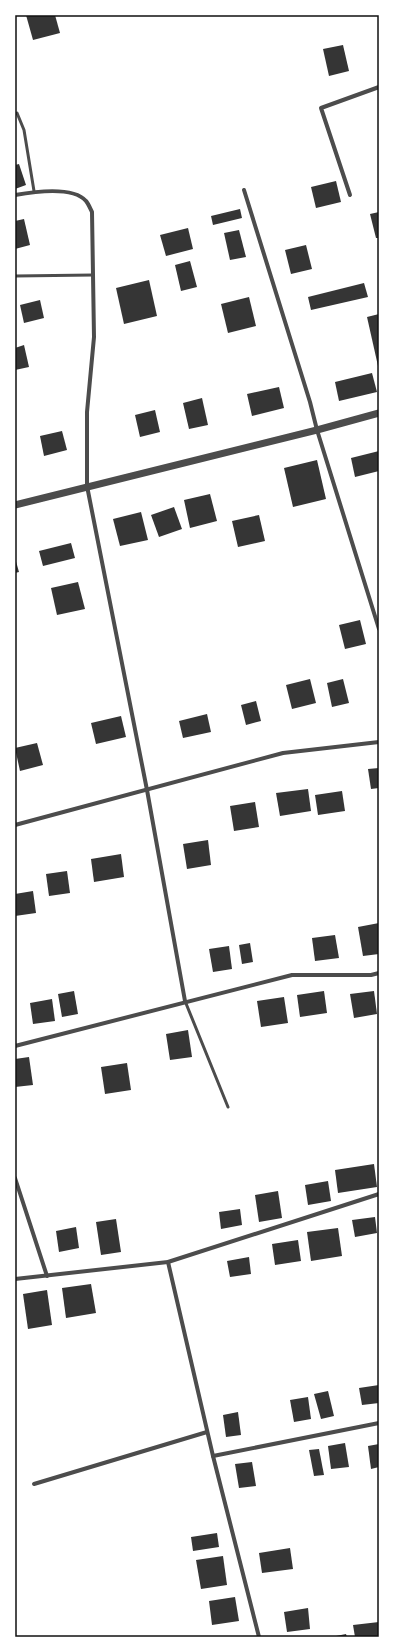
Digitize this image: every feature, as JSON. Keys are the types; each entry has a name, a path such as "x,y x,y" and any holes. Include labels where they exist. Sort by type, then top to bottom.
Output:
{"street":[{"path":"350,195 321,108 379,87"},
{"path":"244,190 379,629"},
{"path":"15,196 34,191 73,192 85,200 92,212 94,337 87,412 87,486 147,790 185,1001"},
{"path":"15,505 317,430 379,413"},
{"path":"15,825 283,753 379,742"},
{"path":"15,1046 185,1001 292,975 371,975 379,973"},
{"path":"15,1178 47,1276"},
{"path":"15,1279 168,1262 379,1194"},
{"path":"168,1262 207,1432 259,1637"},
{"path":"213,1456 379,1423"},
{"path":"34,1484 207,1432"}],"lane":[{"path":"15,114 17,113 24,130 34,191"},
{"path":"15,276 93,276"},
{"path":"185,1001 228,1107"}],"building":[{"path":"26,15 55,15 60,33 33,40"},
{"path":"343,45 349,71 329,76 323,49"},
{"path":"19,164 26,185 15,189 15,165"},
{"path":"336,181 341,202 316,208 311,187"},
{"path":"240,209 242,218 213,225 211,216"},
{"path":"379,212 379,238 376,238 370,214"},
{"path":"24,219 30,245 15,249 15,221"},
{"path":"188,228 193,249 166,256 160,235"},
{"path":"239,230 246,257 230,260 224,233"},
{"path":"306,245 312,269 291,274 285,250"},
{"path":"190,261 197,287 181,291 175,265"},
{"path":"149,280 157,316 124,324 116,288"},
{"path":"364,283 368,297 311,310 308,297"},
{"path":"249,297 256,326 228,333 221,304"},
{"path":"40,300 44,318 24,323 20,305"},
{"path":"379,314 379,366 378,366 367,317"},
{"path":"24,345 29,367 15,370 15,348"},
{"path":"372,373 377,392 339,401 335,382"},
{"path":"279,387 284,408 252,416 247,394"},
{"path":"202,398 208,425 189,429 183,403"},
{"path":"155,410 160,432 140,437 135,415"},
{"path":"62,431 67,450 44,456 40,436"},
{"path":"379,451 379,471 355,477 351,458"},
{"path":"317,460 326,499 293,507 284,468"},
{"path":"210,494 217,521 190,528 184,500"},
{"path":"174,507 182,529 159,537 151,515"},
{"path":"141,512 148,540 120,546 113,519"},
{"path":"259,515 265,541 238,547 232,521"},
{"path":"71,543 75,558 43,566 39,551"},
{"path":"15,558 19,572 15,573"},
{"path":"78,582 85,609 57,615 51,588"},
{"path":"360,620 366,644 345,649 339,625"},
{"path":"310,679 316,703 292,709 286,685"},
{"path":"343,679 349,703 332,707 327,683"},
{"path":"256,701 261,721 246,725 241,705"},
{"path":"207,714 211,732 183,738 179,721"},
{"path":"121,716 126,737 96,744 91,723"},
{"path":"37,743 43,765 20,771 15,748"},
{"path":"379,768 379,788 371,789 368,769"},
{"path":"308,789 311,811 280,816 276,793"},
{"path":"342,791 345,811 318,815 315,795"},
{"path":"255,802 259,827 234,831 230,806"},
{"path":"208,840 211,865 187,869 183,844"},
{"path":"121,854 124,877 94,882 91,859"},
{"path":"67,871 70,893 49,896 46,874"},
{"path":"33,891 36,913 15,916 15,894"},
{"path":"379,923 379,954 363,956 358,927"},
{"path":"335,935 339,958 315,961 312,938"},
{"path":"250,943 253,962 242,964 239,945"},
{"path":"229,946 232,969 213,972 209,949"},
{"path":"74,991 78,1014 62,1017 58,994"},
{"path":"324,991 327,1013 300,1017 297,995"},
{"path":"374,991 377,1014 354,1018 350,994"},
{"path":"284,997 288,1023 261,1027 257,1001"},
{"path":"52,999 55,1021 33,1024 30,1003"},
{"path":"188,1030 192,1057 170,1060 166,1034"},
{"path":"29,1057 33,1085 15,1087 15,1059"},
{"path":"127,1063 131,1090 105,1094 101,1067"},
{"path":"374,1164 377,1187 338,1193 335,1170"},
{"path":"328,1181 331,1201 308,1205 305,1185"},
{"path":"278,1191 282,1218 259,1222 255,1195"},
{"path":"240,1209 242,1225 221,1229 219,1212"},
{"path":"375,1217 377,1233 355,1237 352,1220"},
{"path":"116,1219 121,1252 101,1255 96,1222"},
{"path":"76,1227 79,1248 59,1252 56,1231"},
{"path":"338,1228 342,1256 311,1261 307,1232"},
{"path":"298,1240 301,1261 275,1265 272,1244"},
{"path":"249,1257 251,1274 230,1277 227,1261"},
{"path":"91,1284 96,1313 66,1318 62,1288"},
{"path":"47,1290 52,1325 28,1329 23,1294"},
{"path":"379,1385 379,1403 362,1405 359,1388"},
{"path":"328,1391 334,1416 321,1419 314,1394"},
{"path":"308,1397 311,1419 294,1422 290,1400"},
{"path":"238,1412 241,1435 226,1437 223,1415"},
{"path":"345,1443 349,1467 331,1469 328,1446"},
{"path":"379,1444 379,1467 371,1469 368,1446"},
{"path":"319,1449 324,1475 314,1476 309,1450"},
{"path":"252,1462 256,1486 239,1488 235,1464"},
{"path":"217,1533 219,1547 193,1551 191,1537"},
{"path":"290,1548 293,1569 262,1573 259,1553"},
{"path":"223,1556 227,1585 201,1589 196,1560"},
{"path":"235,1597 239,1621 212,1625 209,1601"},
{"path":"308,1608 310,1629 287,1632 284,1612"},
{"path":"379,1622 379,1637 355,1637 353,1625"},
{"path":"346,1634 347,1637 336,1637 336,1636"}]}
